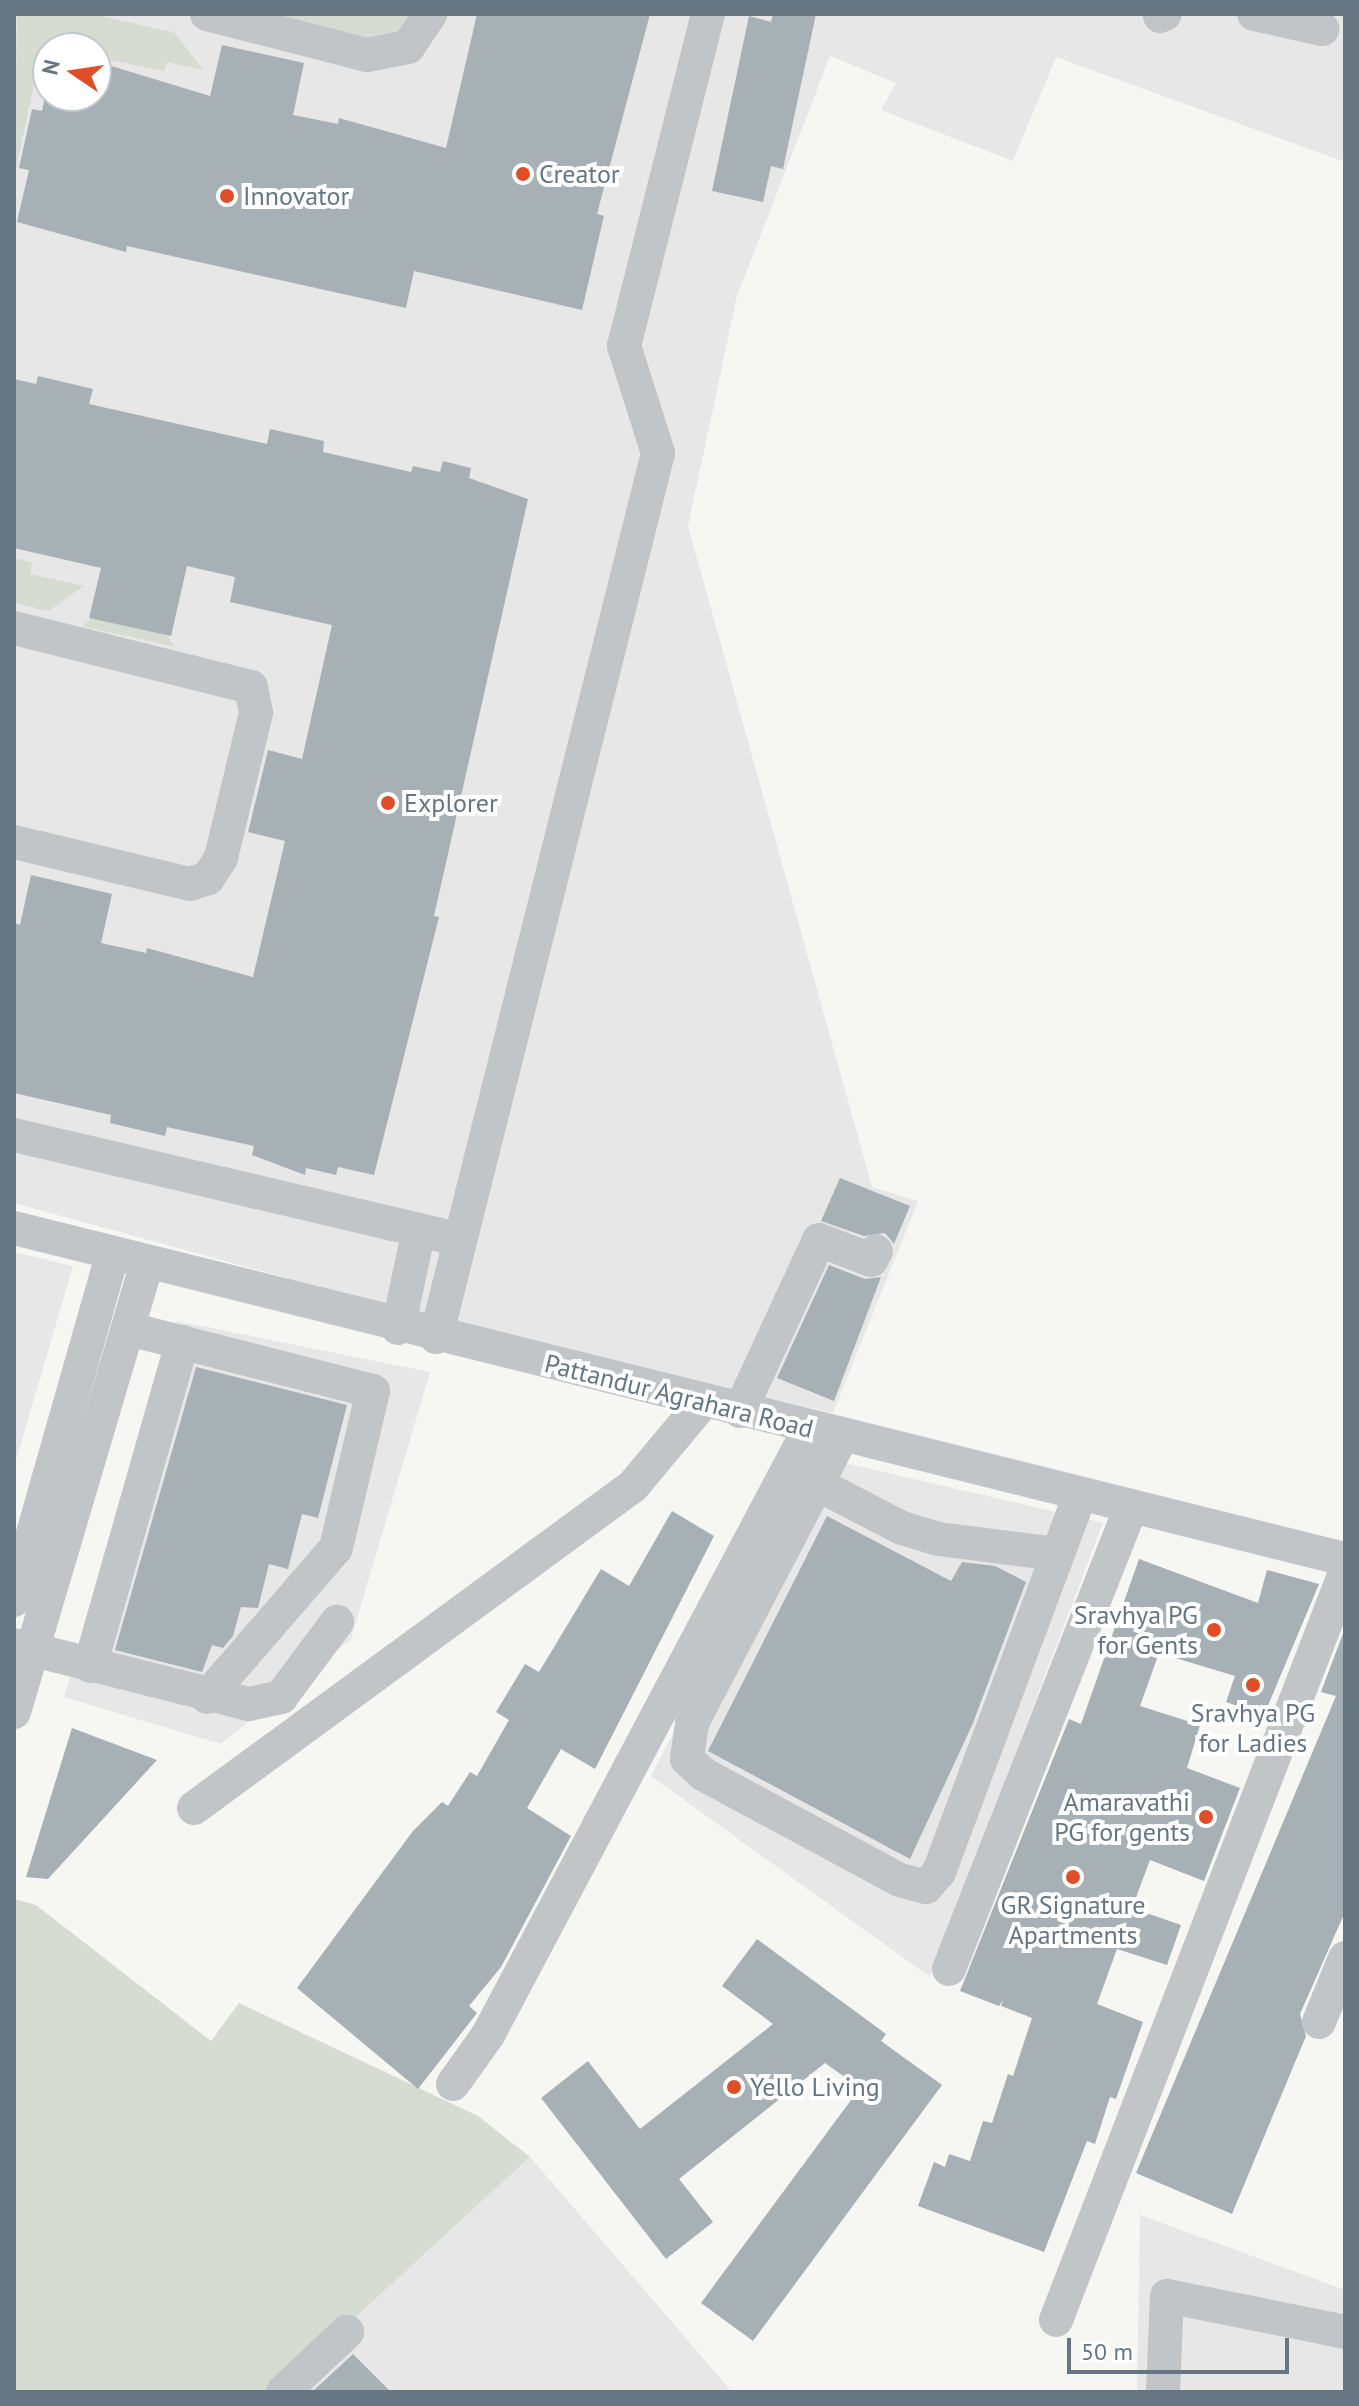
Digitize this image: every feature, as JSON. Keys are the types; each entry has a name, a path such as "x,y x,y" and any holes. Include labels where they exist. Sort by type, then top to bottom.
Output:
{"street":[{"path":"207,14 367,55 408,47 430,14"},
{"path":"436,1337 658,453 624,346 708,14"},
{"path":"1254,14 1322,29"},
{"path":"14,628 251,687 256,713 221,858 208,878 190,884 14,842"},
{"path":"14,1135 459,1239"},
{"name":"Pattandur Agrahara Road","path":"14,1228 387,1325 1345,1559"},
{"path":"387,1325 409,1228"},
{"path":"740,1411 819,1240 871,1260 876,1251"},
{"path":"14,1600 113,1253"},
{"path":"14,1712 23,1648 129,1329 147,1263"},
{"path":"129,1329 373,1391 336,1548 207,1697"},
{"path":"90,1666 182,1342"},
{"path":"194,1808 633,1486 703,1402"},
{"path":"826,1432 819,1485 692,1723 687,1759 703,1774 900,1880 926,1887 939,1872 1080,1494"},
{"path":"453,2084 488,2035 826,1432"},
{"path":"819,1485 902,1528 938,1539 1057,1554"},
{"path":"949,1969 1131,1506"},
{"path":"1056,2320 1345,1573"},
{"path":"23,1648 207,1697 249,1704 281,1697 337,1622"},
{"path":"1319,2022 1345,1958"},
{"path":"1163,2392 1167,2296 1345,2332"},
{"path":"283,2392 347,2332"}],"shaded area":[{"path":"14,14 1345,14 1345,162 1056,57 1013,161 881,110 896,83 830,56 737,296 688,526 872,1187 918,1201 833,1413 440,1320 14,1203"},
{"path":"17,14 93,14 175,33 203,70 167,62 164,71 112,60 112,32 32,32 32,94 14,177"},
{"path":"259,14 412,14 398,33 374,41"},
{"path":"14,558 32,562 30,574 84,586 48,611 14,603"},
{"path":"98,613 161,626 175,647 82,626"},
{"path":"14,1252 73,1266 14,1467"},
{"path":"176,1321 430,1372 351,1639 221,1744 64,1697"},
{"path":"819,1457 1103,1523 930,1977 651,1776"},
{"path":"14,1899 36,1905 211,2041 239,2003 478,2116 530,2157 274,2392 14,2392"},
{"path":"530,2157 732,2392 274,2392"},
{"path":"1140,2215 1345,2290 1345,2392 1137,2392"}],"building":[{"path":"477,14 650,14 597,214 604,216 582,310 414,271 406,308 127,246 126,252 17,222 29,170 19,168 32,109 32,112 112,112 112,66 210,96 222,45 304,63 293,115 338,124 339,118 446,148"},
{"path":"773,14 816,14 783,169 771,166 763,202 712,191 749,16 771,22"},
{"name":"Explorer","path":"38,376 93,389 89,404 267,444 270,429 324,441 323,452 411,472 413,466 440,472 443,461 471,468 469,478 528,499 434,916 439,917 374,1175 338,1167 336,1175 306,1168 305,1175 252,1155 254,1146 167,1127 165,1136 110,1123 111,1115 14,1093 14,923 20,925 31,875 112,894 101,943 146,953 147,948 253,977 285,841 248,832 268,750 302,759 332,625 230,602 235,577 187,566 171,636 89,618 101,568 14,548 14,379 36,384"},
{"path":"840,1178 910,1206 894,1244 885,1233 864,1236 821,1221"},
{"path":"829,1265 865,1279 881,1277 834,1401 777,1378"},
{"path":"196,1367 347,1405 318,1518 302,1514 288,1569 269,1564 258,1608 241,1607 233,1636 223,1648 212,1645 202,1672 115,1650"},
{"path":"672,1511 714,1536 595,1769 561,1749 527,1808 571,1836 501,1967 469,2006 477,2013 418,2089 297,1988 413,1831 442,1802 448,1806 470,1772 477,1776 509,1720 496,1712 525,1664 539,1672 601,1569 629,1586"},
{"path":"827,1516 951,1581 962,1562 995,1566 1026,1582 973,1723 910,1859 708,1751"},
{"path":"1139,1559 1258,1603 1267,1570 1319,1584 1264,1715 1226,1702 1235,1676 1159,1653 1140,1706 1200,1725 1187,1768 1240,1788 1204,1881 1150,1860 1132,1908 1181,1925 1167,1965 1117,1949 1097,2004 1143,2022 1116,2099 1110,2097 1095,2144 1087,2141 1044,2252 918,2206 934,2162 945,2167 949,2154 970,2161 983,2121 992,2123 1008,2074 1013,2076 1032,2018 1001,2006 1003,2000 999,2006 960,1991 1069,1719 1081,1724"},
{"path":"1345,1628 1345,1912 1300,2014 1306,2036 1232,2214 1136,2173 1336,1696 1321,1692"},
{"path":"72,1728 157,1760 48,1879 26,1877"},
{"path":"757,1939 886,2034 881,2041 942,2085 753,2341 701,2303 860,2088 825,2063 679,2179 713,2222 666,2259 541,2098 588,2061 640,2129 773,2024 722,1986"},
{"path":"353,2354 391,2392 312,2392"}],"place":[{"name":"Creator","path":"523,174"},
{"name":"Innovator","path":"227,196"},
{"name":"Explorer","path":"388,803"},
{"name":"Sravhya PG for Gents","path":"1214,1630"},
{"name":"Sravhya PG for Ladies","path":"1253,1685"},
{"name":"Amaravathi PG for gents","path":"1206,1817"},
{"name":"GR Signature Apartments","path":"1073,1877"},
{"name":"Yello Living","path":"734,2087"}]}
